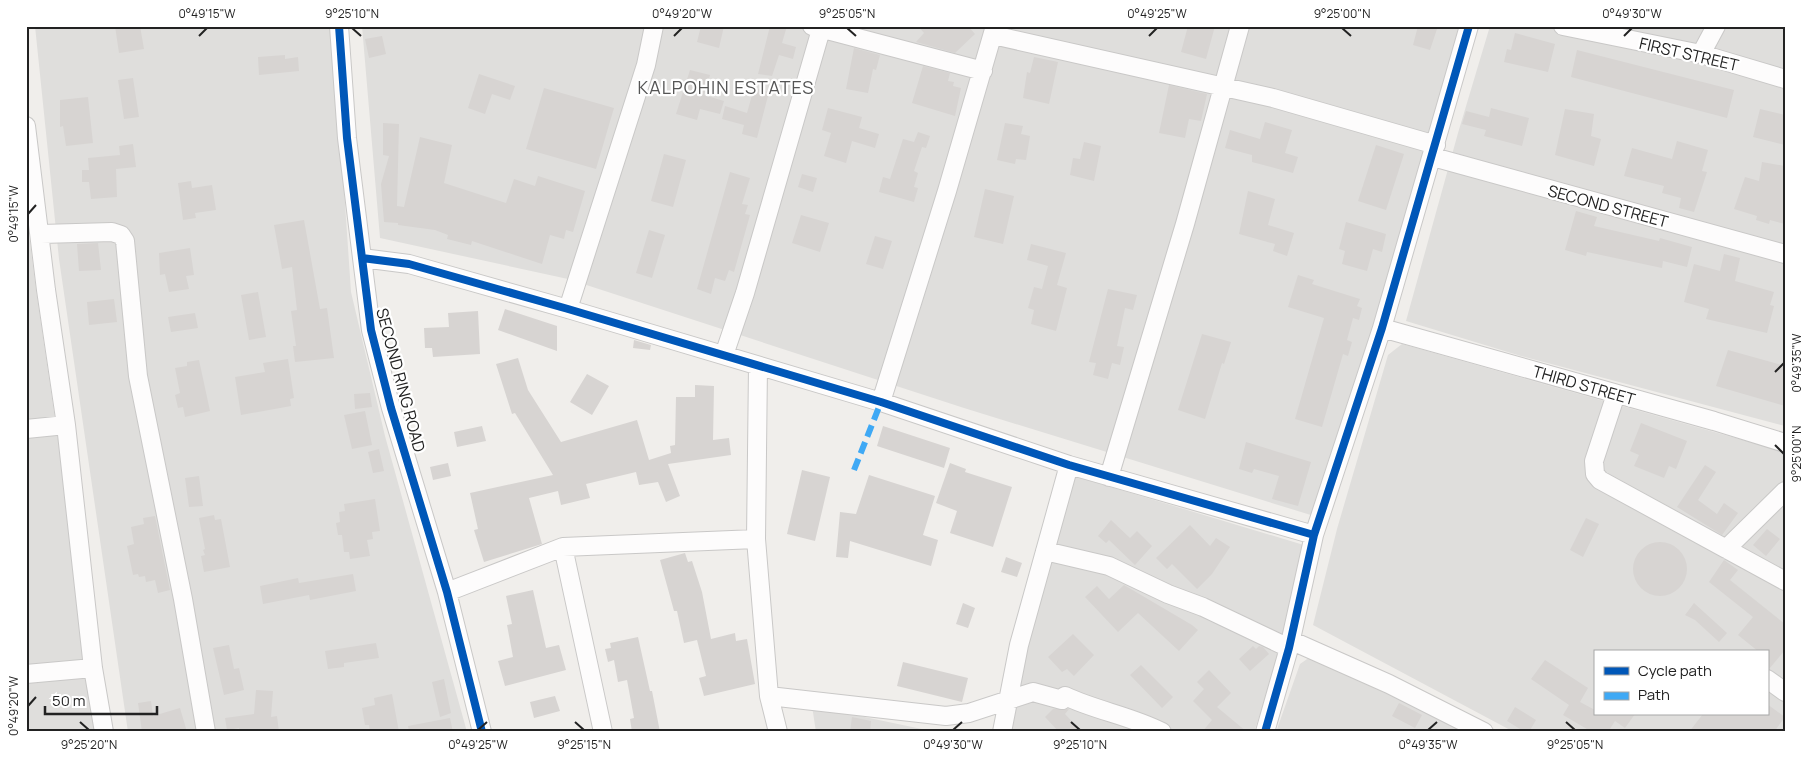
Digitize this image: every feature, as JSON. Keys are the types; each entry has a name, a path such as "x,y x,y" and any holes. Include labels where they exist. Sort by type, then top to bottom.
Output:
{"street":[{"name":"SECOND RING ROAD","path":"339,26 347,138 362,258 364,290 371,330 392,408 447,592 482,732"},
{"path":"568,309 646,64 654,26"},
{"path":"1109,477 1240,26"},
{"path":"1265,732 1289,644 1314,535 1382,328 1469,26"},
{"name":"FIRST STREET","path":"1562,26 1701,54 1785,79"},
{"path":"1701,54 1716,26"},
{"path":"724,355 745,293 818,27 983,71"},
{"path":"881,402 915,297 994,30"},
{"name":"SECOND STREET","path":"994,30 1221,88 1273,98 1434,151 1785,254"},
{"path":"26,126 41,234 46,290 66,425 93,668 104,732"},
{"path":"41,234 112,232 121,235 125,241 138,376 183,599 206,732"},
{"path":"362,258 409,264 568,309 881,402 1069,465 1314,535"},
{"name":"THIRD STREET","path":"1382,328 1785,444"},
{"path":"758,366 756,539 769,696 778,732"},
{"path":"1616,394 1594,461 1595,474 1608,485 1785,581"},
{"path":"26,429 66,425"},
{"path":"1002,732 1019,645 1069,465"},
{"path":"1726,549 1785,491"},
{"path":"447,592 563,547 756,539"},
{"path":"563,547 603,732"},
{"path":"1045,550 1109,566 1168,594 1389,684 1484,732"},
{"path":"26,674 93,668"},
{"path":"1768,680 1785,692"},
{"path":"769,696 946,716 969,713 1033,692 1062,700 1065,696 1088,707 1123,716 1162,732"}],"shaded area":[{"path":"35,26 333,26 351,292 385,436 467,732 128,732 59,259"},
{"path":"362,26 1462,26 1381,302 1314,516 964,408 568,279 380,238"},
{"path":"1490,26 1785,26 1785,426 1521,356 1406,321"},
{"path":"26,211 36,290 101,732 26,732"},
{"path":"1402,344 1785,452 1785,732 1514,732 1313,625 1337,529 1388,355"},
{"path":"1071,475 1307,546 1284,642 1254,732 996,732"},
{"path":"1310,657 1403,700 1464,732 1276,732 1300,664"},
{"path":"812,706 936,732 816,732"}],"building":[{"path":"115,26 140,26 144,49 119,53"},
{"path":"701,26 724,26 719,48 697,42"},
{"path":"770,26 787,26 782,43 796,47 793,59 779,55 772,76 758,74"},
{"path":"918,26 968,26 975,34 955,53 916,42 924,33"},
{"path":"1188,26 1215,26 1206,59 1181,52"},
{"path":"1418,26 1438,26 1430,50 1413,45"},
{"path":"1515,33 1555,44 1548,72 1504,62 1507,49 1511,50"},
{"path":"382,36 386,54 369,58 365,39"},
{"path":"854,48 880,55 876,70 873,69 868,93 846,89"},
{"path":"1577,50 1734,90 1727,118 1571,77"},
{"path":"285,55 285,59 298,57 299,71 259,75 258,57"},
{"path":"1034,57 1058,62 1049,104 1023,98 1027,72 1030,73"},
{"path":"923,66 950,73 948,81 954,82 953,86 961,88 955,116 912,103"},
{"path":"690,70 710,75 704,95 724,101 720,114 700,109 697,120 676,114"},
{"path":"479,74 515,86 510,100 492,94 485,114 468,108"},
{"path":"133,78 139,117 124,119 118,80"},
{"path":"1169,85 1207,94 1201,121 1189,119 1185,138 1159,133"},
{"path":"544,88 614,108 596,169 526,149"},
{"path":"754,88 769,92 757,138 742,134 744,125 722,119 725,106 747,113"},
{"path":"88,97 93,143 66,146 63,126 60,127 60,100"},
{"path":"828,108 862,117 859,128 879,134 875,148 852,141 846,163 824,156 831,133 822,130"},
{"path":"1491,108 1529,118 1522,146 1484,136 1486,130 1462,124 1466,111 1489,117"},
{"path":"1565,109 1594,114 1591,136 1601,139 1594,166 1555,155"},
{"path":"1760,109 1785,115 1785,145 1753,137"},
{"path":"1265,122 1292,130 1285,153 1298,157 1293,173 1252,162 1252,155 1225,148 1230,130 1260,139"},
{"path":"383,123 399,124 397,206 404,207 420,137 452,145 444,183 506,203 514,179 535,186 538,176 585,191 573,232 566,230 564,239 550,235 542,264 472,241 471,245 447,239 448,235 435,230 384,222 381,184 389,156 383,155"},
{"path":"1005,123 1023,126 1021,134 1030,136 1026,160 1016,159 1015,164 997,160"},
{"path":"918,132 930,136 926,148 922,147 914,171 918,173 914,187 918,188 914,202 879,192 883,177 890,179 903,139 914,142"},
{"path":"1677,141 1708,150 1702,171 1707,172 1694,212 1679,208 1681,198 1662,193 1664,186 1624,176 1632,148 1672,159"},
{"path":"1084,142 1101,146 1094,181 1070,175 1073,158 1080,159"},
{"path":"133,144 136,167 116,169 117,197 91,199 89,182 82,182 82,170 89,170 88,158 120,155 119,146"},
{"path":"1376,145 1404,154 1386,210 1358,201"},
{"path":"664,154 686,160 673,207 651,201"},
{"path":"1762,162 1785,166 1785,224 1770,220 1769,224 1756,220 1757,216 1734,209 1745,177 1759,181"},
{"path":"730,172 750,178 742,204 748,205 745,214 750,215 734,272 729,270 725,281 715,278 711,294 697,289"},
{"path":"802,174 817,178 813,192 798,187"},
{"path":"191,181 192,188 212,185 216,210 195,213 196,218 183,220 178,183"},
{"path":"985,189 1014,196 1003,244 974,237"},
{"path":"1248,191 1275,199 1268,225 1294,233 1287,256 1273,251 1275,244 1239,234"},
{"path":"1576,211 1597,217 1594,226 1659,241 1660,238 1692,247 1687,267 1663,261 1662,268 1587,252 1586,256 1565,250"},
{"path":"801,215 829,223 820,252 792,243"},
{"path":"304,220 320,309 327,308 334,358 295,362 293,346 296,346 291,311 297,310 292,267 282,269 274,225"},
{"path":"1346,222 1386,234 1382,252 1373,249 1367,271 1342,264 1345,251 1339,249"},
{"path":"649,230 665,235 652,278 636,273"},
{"path":"875,236 892,241 883,269 866,264"},
{"path":"98,243 101,270 79,271 77,244"},
{"path":"1031,244 1066,253 1057,285 1067,288 1056,331 1031,324 1034,310 1028,308 1034,287 1042,289 1048,266 1027,260"},
{"path":"190,248 194,275 186,276 189,289 169,292 165,274 160,275 159,253"},
{"path":"1724,254 1740,258 1735,281 1774,292 1770,305 1774,306 1767,333 1706,319 1709,309 1684,302 1694,264 1720,271"},
{"path":"1298,275 1314,280 1312,284 1360,299 1357,306 1362,308 1359,320 1353,318 1347,340 1352,342 1348,356 1343,354 1322,427 1295,419 1324,318 1288,307"},
{"path":"1108,289 1137,295 1133,310 1125,308 1117,346 1124,347 1120,365 1112,363 1108,379 1093,375 1096,363 1089,362"},
{"path":"258,292 266,337 249,340 241,295"},
{"path":"114,299 117,322 89,325 87,302"},
{"path":"505,309 557,326 557,351 498,330"},
{"path":"478,311 480,354 433,357 432,348 425,348 424,328 449,327 448,313"},
{"path":"195,313 198,328 171,332 168,317"},
{"path":"1202,334 1231,342 1224,364 1222,363 1205,419 1178,410"},
{"path":"634,340 651,345 650,350 633,348"},
{"path":"1728,350 1785,366 1785,406 1716,386"},
{"path":"518,358 528,390 561,442 637,420 649,460 671,453 670,446 675,445 676,397 695,397 695,385 714,386 713,440 729,438 731,455 668,464 680,496 666,502 658,482 639,485 636,472 586,484 590,498 561,505 558,491 529,498 542,544 484,562 474,530 478,529 470,493 553,475 515,413 512,414 496,364"},
{"path":"288,359 294,398 290,399 291,406 241,415 235,377 265,372 263,363"},
{"path":"199,360 210,411 185,417 183,407 178,408 175,395 180,393 175,368 187,366 187,362"},
{"path":"587,374 609,386 592,415 570,402"},
{"path":"370,393 372,407 355,409 354,394"},
{"path":"365,411 372,445 352,449 344,415"},
{"path":"1641,423 1687,441 1676,469 1669,466 1664,478 1634,466 1639,455 1630,451"},
{"path":"482,426 486,441 457,447 454,432"},
{"path":"883,426 950,448 944,468 877,446"},
{"path":"1246,442 1311,462 1298,506 1272,499 1279,476 1254,469 1252,473 1239,469"},
{"path":"379,449 384,471 373,473 368,452"},
{"path":"448,463 451,476 433,480 430,467"},
{"path":"950,463 966,469 965,472 1012,487 993,547 950,533 957,511 936,503"},
{"path":"1705,465 1716,472 1698,500 1717,514 1724,503 1738,513 1722,535 1677,507"},
{"path":"802,470 830,477 815,541 787,534"},
{"path":"869,475 935,496 923,535 938,540 931,566 850,541 848,558 836,557 840,512 856,514"},
{"path":"199,476 203,506 189,507 185,478"},
{"path":"375,499 380,531 372,532 373,539 367,540 370,556 350,559 349,552 344,552 342,535 338,535 336,523 340,522 339,512 345,511 344,504"},
{"path":"214,515 215,520 221,519 230,567 204,572 201,556 205,555 203,550 205,549 199,518"},
{"path":"155,516 170,590 158,593 155,580 146,582 145,576 133,575 127,546 134,544 131,527 144,524 143,518"},
{"path":"1586,518 1599,524 1583,557 1570,550"},
{"path":"1111,520 1130,538 1137,531 1152,546 1135,565 1109,540 1106,543 1098,536"},
{"path":"1190,525 1210,546 1216,538 1230,547 1212,574 1197,589 1172,564 1167,569 1156,558"},
{"path":"1767,529 1780,539 1766,556 1753,545"},
{"path":"1660,542 1670,544 1679,550 1685,559 1687,569 1685,579 1679,588 1670,594 1660,596 1650,594 1641,588 1635,579 1633,569 1635,559 1641,550 1650,544"},
{"path":"685,553 688,562 692,561 702,592 711,639 735,633 736,641 747,639 755,684 704,696 699,678 706,676 697,640 684,643 677,611 674,611 660,560"},
{"path":"1006,557 1022,563 1017,577 1001,572"},
{"path":"1724,560 1738,570 1730,580 1785,624 1785,650 1769,669 1768,650 1757,650 1738,635 1753,617 1709,582"},
{"path":"353,574 356,591 310,600 309,595 263,604 260,586 298,578 299,583"},
{"path":"1124,585 1198,630 1179,651 1138,613 1118,632 1085,597 1097,586 1109,599"},
{"path":"533,590 546,648 559,645 566,670 505,686 498,661 513,657 507,625 512,624 506,596"},
{"path":"963,603 975,608 968,628 956,624"},
{"path":"1694,603 1727,633 1719,642 1695,620 1685,615"},
{"path":"1073,634 1094,655 1074,676 1067,669 1062,672 1048,657"},
{"path":"638,637 660,732 632,732 630,719 634,718 627,680 618,682 614,660 608,662 605,649 611,648 610,643"},
{"path":"376,643 379,658 344,663 344,667 328,669 325,651"},
{"path":"229,645 234,669 239,668 244,690 224,695 213,648"},
{"path":"1253,646 1256,649 1259,646 1263,647 1269,654 1250,671 1239,659"},
{"path":"1545,660 1588,688 1580,702 1594,709 1594,716 1634,716 1625,728 1615,721 1608,732 1592,732 1563,715 1569,705 1531,679"},
{"path":"903,662 968,678 962,702 897,686"},
{"path":"1141,665 1173,697 1162,708 1130,675"},
{"path":"1209,670 1231,693 1217,707 1247,732 1202,732 1212,720 1193,701 1204,689 1197,682"},
{"path":"444,679 451,713 440,717 432,682"},
{"path":"256,690 273,691 271,717 277,716 279,732 240,732 239,728 227,730 225,718 254,714"},
{"path":"392,694 399,732 370,732 369,725 365,725 362,708 375,705 374,698"},
{"path":"555,696 560,711 534,718 530,702"},
{"path":"151,701 153,716 180,708 187,732 142,732 138,703"},
{"path":"1399,703 1422,715 1415,728 1392,716"},
{"path":"1768,705 1785,717 1774,732 1689,732 1701,716 1768,716"},
{"path":"1515,707 1536,720 1529,732 1525,732 1507,721"},
{"path":"1053,709 1069,709 1065,714 1082,732 1059,732 1045,717"},
{"path":"852,717 871,721 870,732 850,732"},
{"path":"450,718 453,732 409,732 408,726"}],"marked path":[{"path":"854,470 881,402"}],"cycle path":[{"path":"339,26 347,138 371,330 391,408 447,592 482,732"},
{"path":"1265,732 1289,648 1314,535 1382,328 1469,26"},
{"path":"362,258 409,264 568,309 881,402 1069,465 1314,535"}],"district":[{"name":"KALPOHIN ESTATES","path":"726,87"}]}
